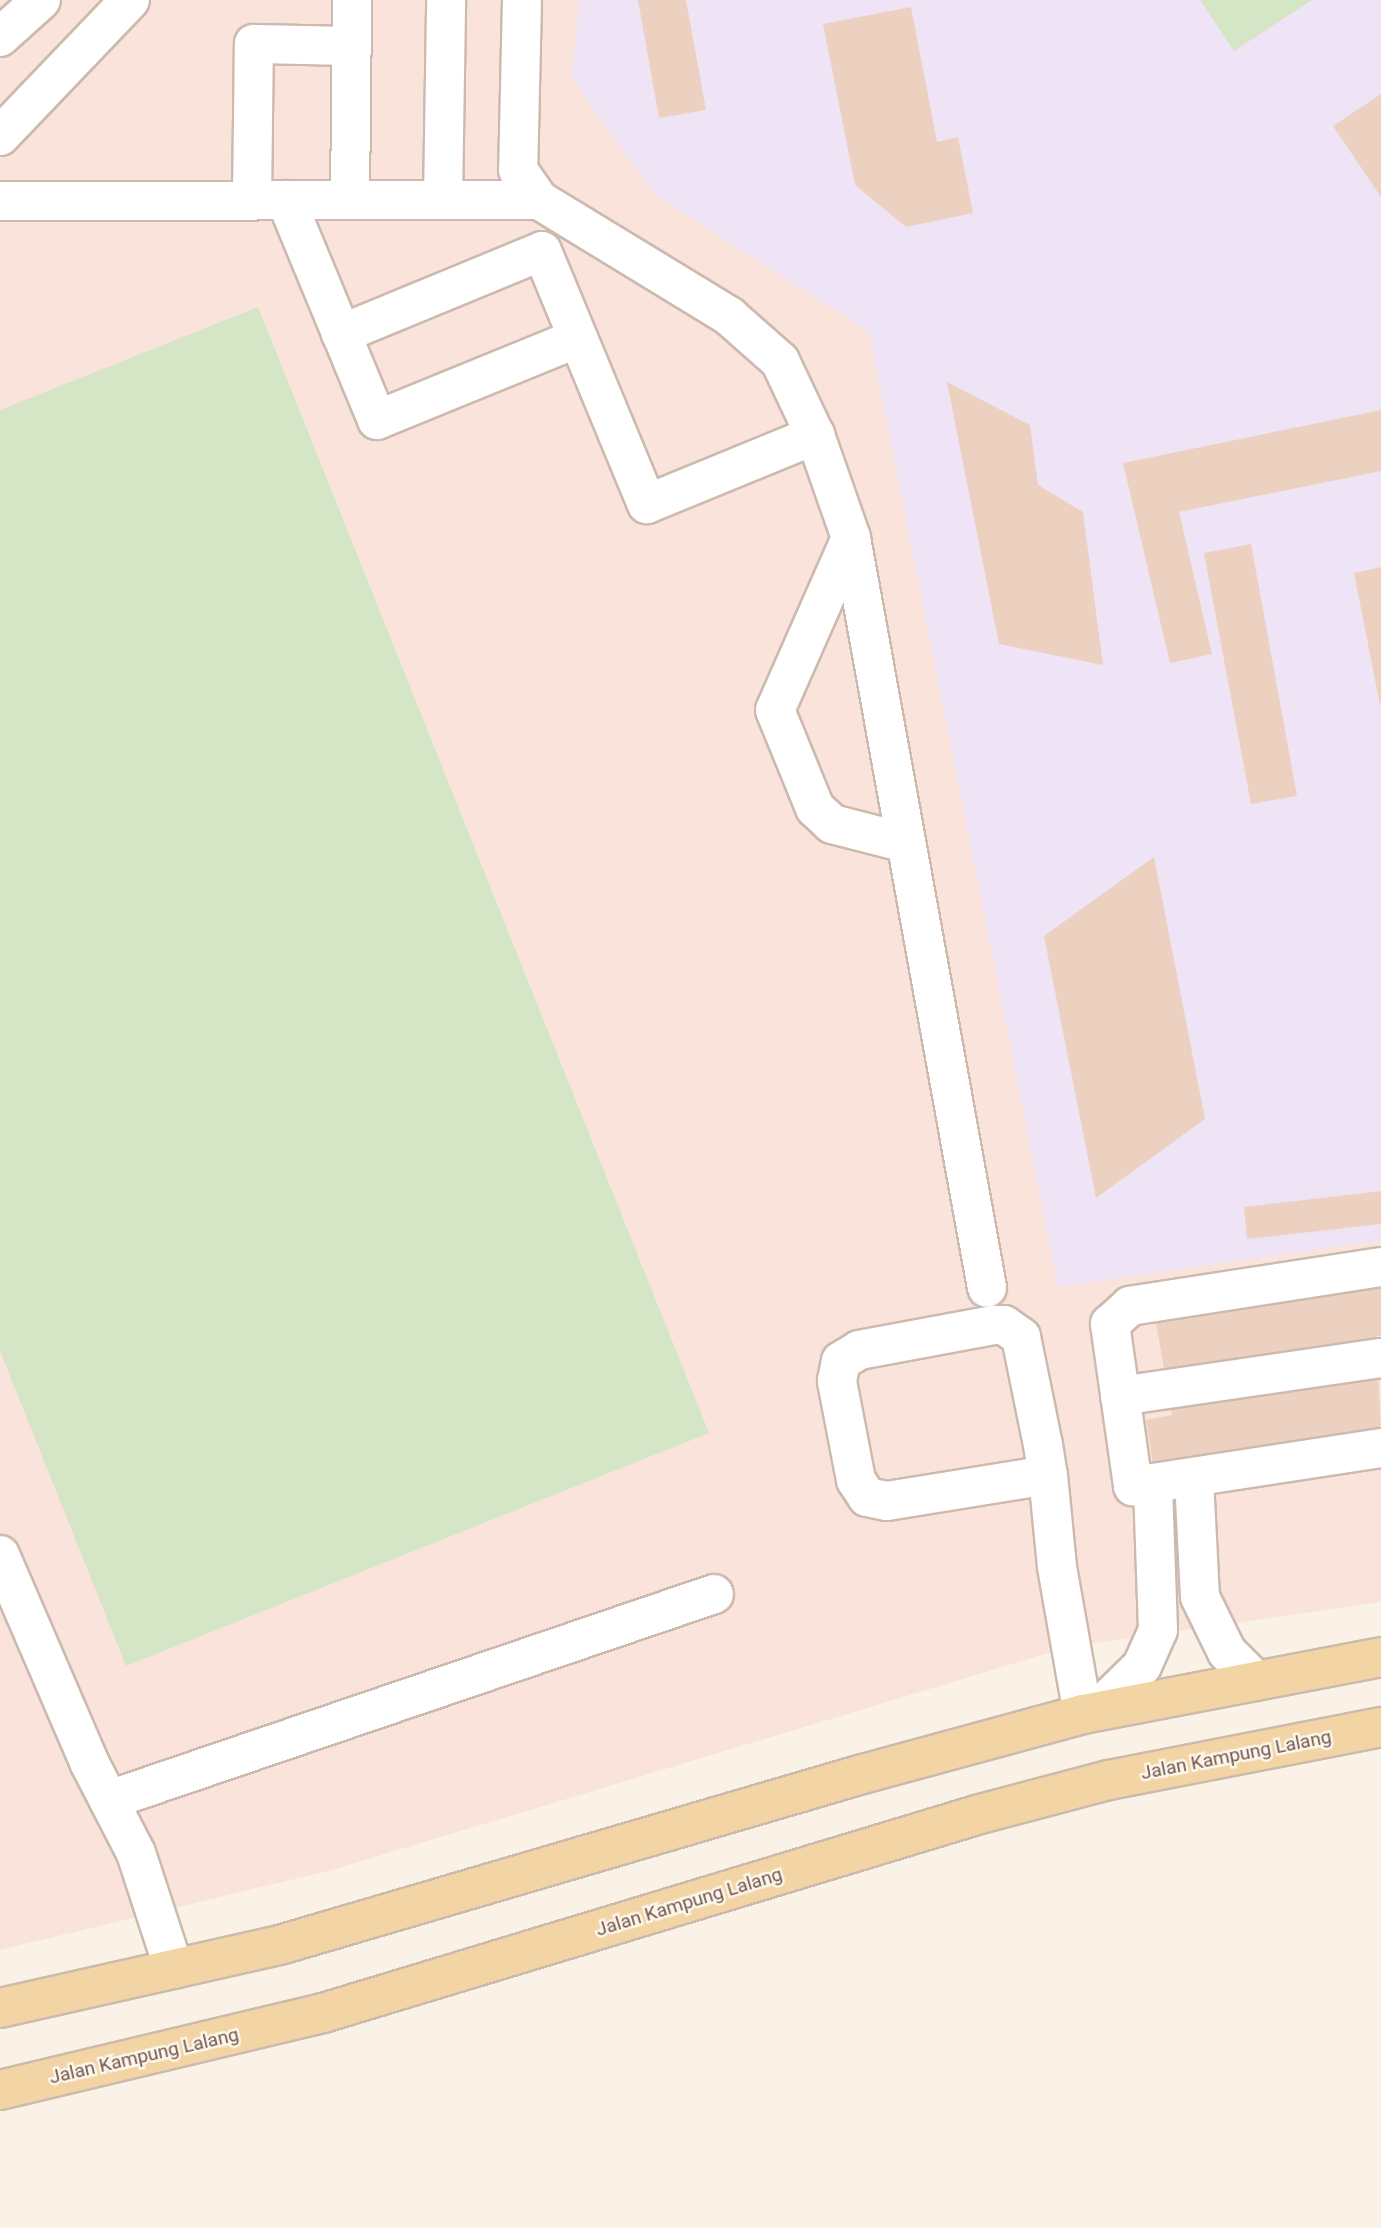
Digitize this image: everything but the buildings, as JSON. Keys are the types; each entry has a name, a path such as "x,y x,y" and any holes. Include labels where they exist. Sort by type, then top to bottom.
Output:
{"main road":[{"path":"0,2008 295,1941 859,1775 1090,1713 1381,1657"},
{"name":"Jalan Kampung Lalang","path":"0,2090 323,2013 980,1814 1109,1780 1381,1727"}],"lane":[{"path":"0,37 41,0"},
{"path":"0,136 130,0"},
{"path":"350,201 352,0"},
{"path":"443,200 446,0"},
{"path":"522,0 518,170 539,200 729,316 780,361 815,435 851,538 987,1288"},
{"path":"352,46 254,44 269,200 341,334 377,420 579,338"},
{"path":"0,201 539,200"},
{"path":"341,334 542,251 647,504 815,435"},
{"path":"851,538 775,710 815,808 832,824 906,843"},
{"path":"1381,1267 1130,1306 1110,1324 1133,1486 1194,1479 1381,1448"},
{"path":"1048,1475 887,1501 867,1497 856,1480 837,1381 841,1361 859,1350 994,1325 1013,1329 1025,1346 1048,1475 1057,1567 1090,1713 1142,1666 1158,1630 1153,1484"},
{"path":"1120,1396 1381,1358"},
{"path":"1194,1479 1200,1597 1227,1652 1256,1681"},
{"path":"0,1555 149,1886 174,1969"},
{"path":"109,1800 714,1594"}],"shaded area":[{"path":"0,0 1381,0 1381,1602 1068,1647 332,1870 0,1950"},
{"path":"579,0 1381,0 1381,1240 1058,1287 869,332 654,194 572,78"}],"green space":[{"path":"1200,0 1312,0 1234,51"},
{"path":"258,307 709,1433 126,1666 0,1351 0,410"}]}
